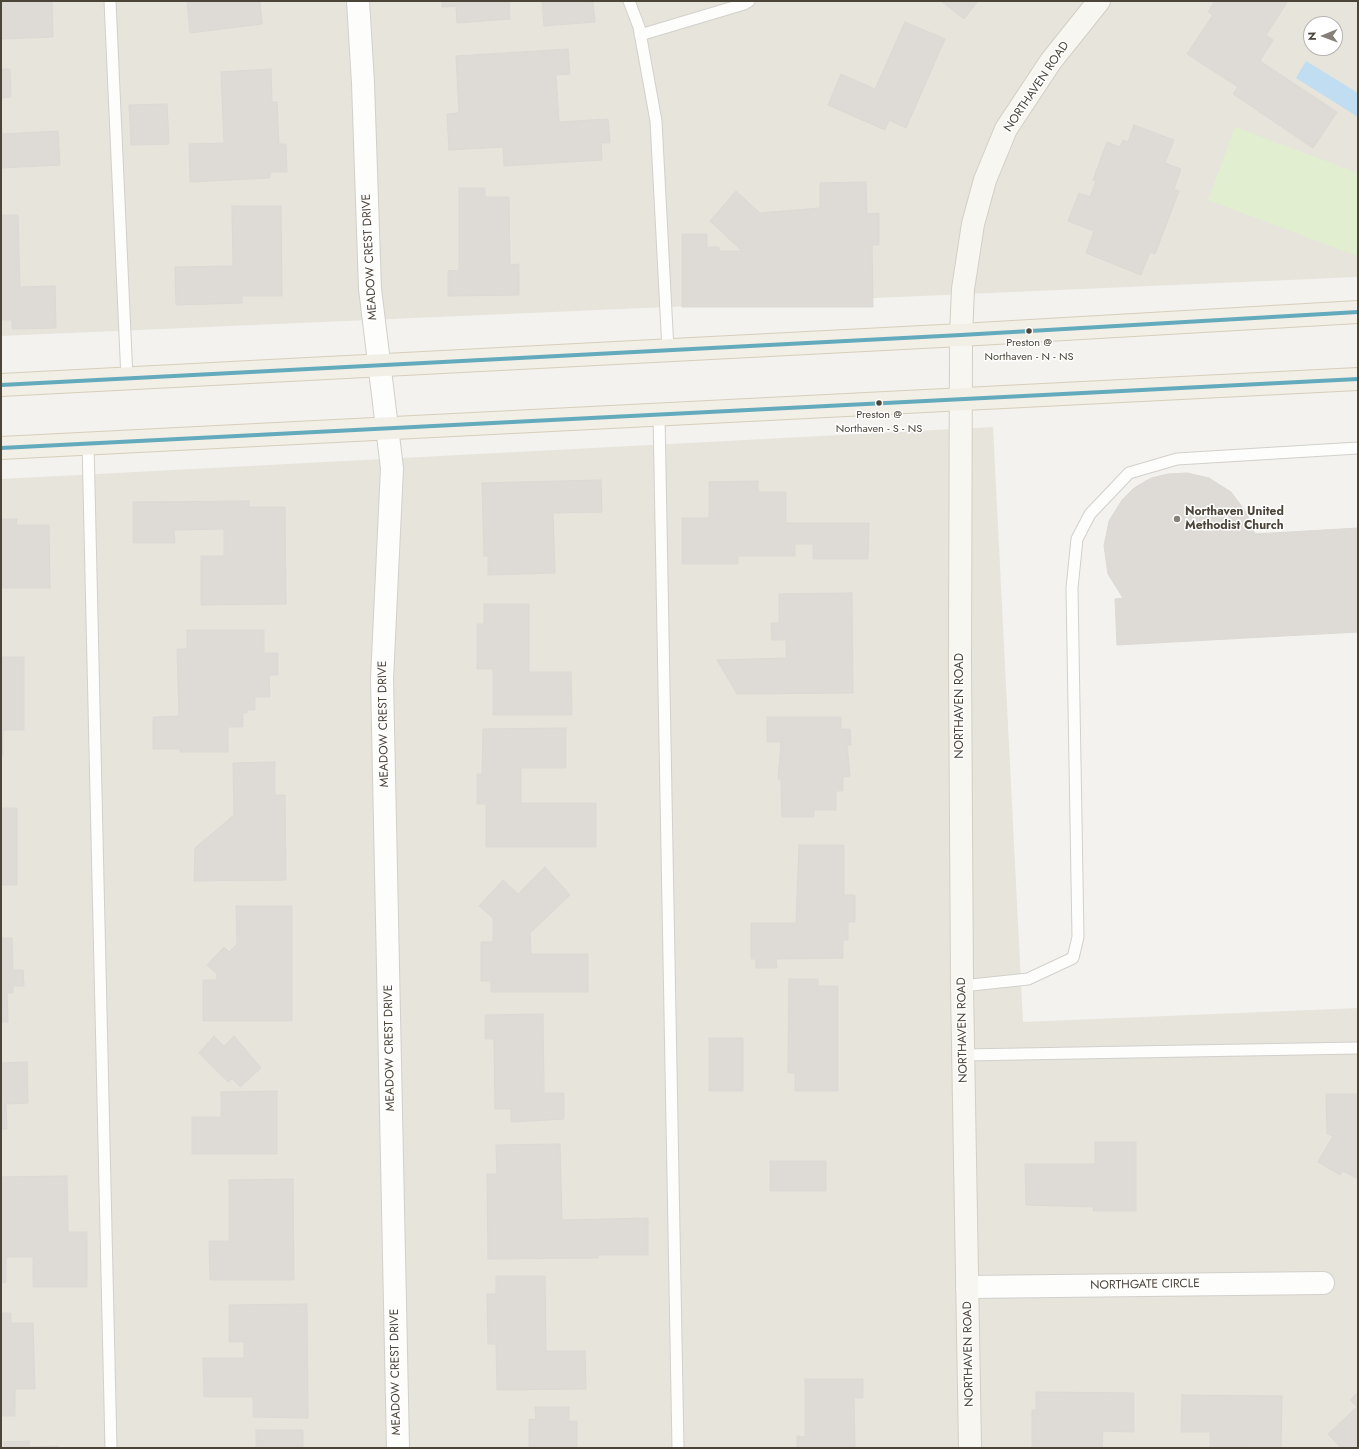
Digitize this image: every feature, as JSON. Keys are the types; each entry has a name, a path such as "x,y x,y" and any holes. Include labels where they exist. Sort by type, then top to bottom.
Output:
{"main road":[{"path":"1,385 961,335 1358,312"},
{"path":"1,448 1358,379"}],"street":[{"name":"MEADOW CREST DRIVE","path":"358,1 363,83 370,289 392,468 382,679 398,1448"},
{"name":"NORTHAVEN ROAD","path":"970,1448 962,986 960,660 961,335 964,282 973,224 985,180 1006,129 1052,62 1099,1"},
{"name":"NORTHGATE CIRCLE","path":"967,1287 1323,1283"}],"lane":[{"path":"110,1 127,379"},
{"path":"629,1 640,35 656,121 668,350"},
{"path":"640,35 744,4 749,1"},
{"path":"659,415 678,1448"},
{"path":"88,443 111,1448"},
{"path":"962,986 1028,979 1073,958 1078,937 1072,588 1077,539 1090,514 1129,473 1177,459 1358,448"},
{"path":"964,1056 1358,1048"}],"shaded area":[{"path":"1,1 1358,1 1358,277 1,336"},
{"path":"993,427 1023,1022 1358,1008 1358,1448 1,1448 1,479"}],"green space":[{"path":"1235,127 1358,173 1357,256 1208,200"}],"water":[{"path":"1306,61 1358,93 1358,117 1296,78"}],"building":[{"path":"1,1 52,1 53,37 1,39"},
{"path":"187,1 260,1 262,24 190,33"},
{"path":"442,1 509,1 510,19 457,23 456,6 442,7"},
{"path":"542,1 580,1 580,3 593,2 595,22 544,26"},
{"path":"941,1 978,1 964,19"},
{"path":"1215,1 1288,1 1266,35 1273,40 1260,61 1337,112 1313,148 1233,94 1238,87 1187,54 1213,15 1208,12"},
{"path":"905,22 945,39 906,128 889,120 885,130 828,105 841,74 875,89"},
{"path":"568,49 570,74 556,75 559,122 608,119 610,143 601,143 602,160 504,166 503,147 449,150 447,114 459,113 456,56"},
{"path":"1,69 10,69 11,97 1,98"},
{"path":"271,69 272,102 277,102 279,144 286,144 287,172 270,172 270,178 190,182 189,144 224,143 221,72"},
{"path":"167,104 169,144 131,145 129,105"},
{"path":"1,120 2,134 58,131 60,165 1,168"},
{"path":"1134,125 1174,140 1165,163 1181,169 1174,189 1179,191 1155,254 1150,252 1141,275 1086,253 1094,231 1068,221 1079,193 1090,197 1096,181 1093,180 1107,142 1120,147 1123,140 1128,142"},
{"path":"866,182 867,214 879,213 879,245 872,245 873,307 682,307 682,234 707,234 707,247 719,247 719,251 742,251 710,221 736,191 760,213 820,208 820,183"},
{"path":"459,188 485,188 485,197 509,197 510,265 519,264 519,295 448,296 448,271 459,270"},
{"path":"232,206 281,206 282,296 242,296 242,303 176,305 175,267 233,266"},
{"path":"1,215 18,215 20,287 55,286 56,328 12,329 12,320 1,320"},
{"path":"1187,473 1209,478 1231,492 1246,512 1255,534 1358,528 1358,632 1117,645 1115,599 1123,598 1108,574 1104,546 1109,521 1122,500 1134,488 1151,478 1168,474"},
{"path":"601,480 602,512 553,513 555,573 488,575 488,556 484,556 482,483"},
{"path":"758,481 758,492 786,492 786,523 869,523 868,559 813,559 813,544 795,544 795,556 738,556 738,564 682,564 682,518 709,518 709,482"},
{"path":"249,501 249,507 285,507 286,604 201,605 201,556 224,556 224,529 174,530 175,543 133,543 133,502"},
{"path":"1,519 17,519 16,525 49,525 50,588 1,588"},
{"path":"852,593 853,693 737,694 717,660 786,658 786,640 772,640 771,623 779,623 779,594"},
{"path":"484,604 529,604 529,672 571,672 572,715 493,715 493,669 477,669 477,624 484,624"},
{"path":"187,630 264,630 264,653 278,653 278,675 269,675 270,697 255,697 255,710 247,710 247,713 243,713 243,727 228,727 228,752 180,752 180,749 153,749 153,717 179,716 177,649 187,649"},
{"path":"1,657 24,657 24,730 3,730 3,755 1,755"},
{"path":"767,717 841,717 841,729 850,729 851,745 847,745 850,776 843,777 843,791 836,791 836,810 814,810 814,817 782,817 781,779 778,779 781,742 767,742"},
{"path":"566,728 566,768 521,768 521,803 596,803 596,847 486,847 486,804 477,804 477,774 482,774 483,729"},
{"path":"275,762 275,795 285,795 286,880 194,881 195,848 234,815 233,763"},
{"path":"1,808 17,808 17,885 1,885"},
{"path":"799,845 844,845 844,895 855,895 855,922 848,922 848,940 843,940 843,958 776,959 777,968 756,968 756,959 751,959 751,923 796,923"},
{"path":"545,867 570,895 530,933 531,954 588,954 588,992 491,992 491,981 481,981 481,942 493,942 493,918 479,906 503,880 518,894"},
{"path":"236,906 292,906 292,1021 203,1021 203,980 216,980 217,974 207,965 224,947 229,952 237,944"},
{"path":"1,938 12,938 13,970 23,970 24,986 13,986 13,993 7,993 8,1022 1,1022"},
{"path":"789,979 818,979 818,986 838,986 838,1091 795,1091 795,1073 788,1073"},
{"path":"543,1014 544,1093 564,1093 564,1119 511,1122 511,1109 495,1109 494,1039 485,1039 485,1015"},
{"path":"214,1036 224,1046 234,1036 261,1068 240,1087 232,1079 228,1082 199,1053"},
{"path":"709,1038 743,1038 743,1091 709,1091"},
{"path":"27,1062 28,1103 6,1104 7,1129 1,1129 1,1063"},
{"path":"277,1091 277,1154 192,1154 192,1117 221,1117 221,1092"},
{"path":"1326,1094 1358,1094 1358,1179 1343,1171 1340,1175 1318,1162 1333,1136 1327,1134"},
{"path":"1095,1142 1136,1142 1136,1211 1093,1211 1094,1207 1026,1205 1025,1164 1095,1164"},
{"path":"560,1144 562,1220 648,1218 648,1255 598,1255 598,1258 488,1259 487,1174 497,1174 496,1145"},
{"path":"770,1161 826,1161 826,1191 770,1191"},
{"path":"67,1176 68,1232 87,1232 87,1287 33,1287 33,1257 6,1257 6,1282 1,1283 1,1177"},
{"path":"293,1179 294,1280 210,1280 209,1241 229,1241 229,1180"},
{"path":"496,1276 545,1276 546,1351 585,1351 586,1389 497,1390 496,1344 488,1344 487,1294 496,1294"},
{"path":"307,1304 308,1418 253,1417 253,1397 204,1397 203,1358 244,1358 244,1342 229,1342 229,1305"},
{"path":"1,1313 11,1313 11,1323 33,1323 35,1389 15,1389 15,1416 1,1416"},
{"path":"805,1379 863,1379 863,1398 854,1398 855,1448 797,1448 797,1436 805,1437"},
{"path":"1036,1392 1134,1393 1134,1432 1103,1431 1102,1448 1032,1448 1032,1410 1036,1410"},
{"path":"1358,1392 1358,1448 1341,1448 1328,1434 1357,1407 1350,1400"},
{"path":"1182,1395 1282,1396 1281,1448 1210,1447 1210,1432 1181,1432"},
{"path":"535,1407 569,1407 569,1421 577,1421 577,1448 529,1448 529,1419 536,1420"},
{"path":"256,1430 303,1430 303,1448 256,1448"},
{"path":"29,1441 29,1447 58,1446 58,1448 4,1448 4,1442"}],"transit line":[{"path":"1,385 961,335 1358,312"},
{"path":"1,448 1358,379"}],"place":[{"name":"Preston @ Northaven - N - NS","path":"1029,331"},
{"name":"Preston @ Northaven - S - NS","path":"879,403"},
{"name":"Northaven United Methodist Church","path":"1177,519"}]}
